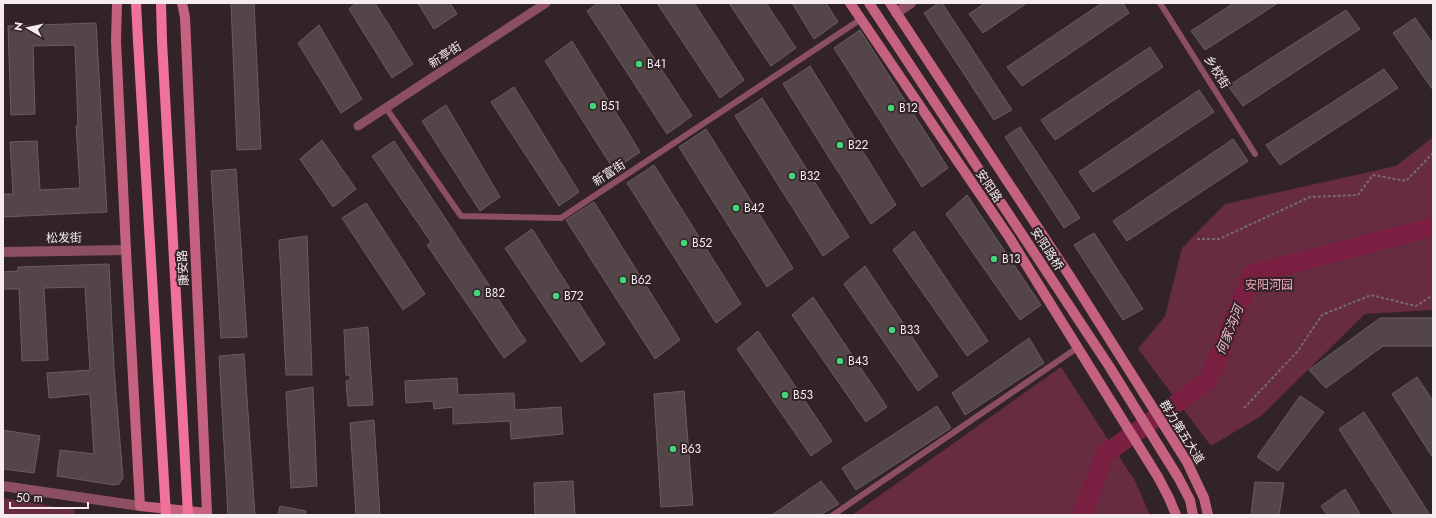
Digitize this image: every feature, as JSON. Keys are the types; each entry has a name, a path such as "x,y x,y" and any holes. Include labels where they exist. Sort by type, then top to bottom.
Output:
{"main road":[{"path":"117,3 116,41 140,506"},
{"path":"136,3 166,515"},
{"name":"康安路","path":"161,3 188,515"},
{"name":"康安路","path":"140,506 207,513 185,25 182,3"},
{"name":"安阳路","path":"850,3 1009,237 1158,477 1176,515"},
{"name":"安阳路桥","path":"869,3 1109,366 1178,477 1190,500 1193,515"},
{"name":"安阳路","path":"890,3 1071,278 1126,366"},
{"name":"群力第五大道","path":"1126,366 1186,462 1204,498 1208,515"}],"street":[{"name":"新亭街","path":"358,126 546,3"},
{"path":"896,13 911,3"},
{"name":"松发街","path":"3,252 126,250"},
{"path":"3,486 140,506"}],"lane":[{"name":"乡校街","path":"1160,3 1255,154"},
{"name":"新富街","path":"386,108 462,216 561,218 861,19"},
{"path":"833,515 1077,348"}],"path":[{"path":"1197,239 1219,238 1310,197 1358,195 1373,175 1406,181 1433,153"},
{"path":"1244,408 1296,352 1322,315 1371,295 1416,306 1433,295"}],"green space":[{"name":"安阳河园","path":"1433,137 1433,310 1365,314 1261,416 1211,446 1138,349 1165,316 1182,248 1225,204 1396,166"},
{"path":"1061,367 1135,481 1150,515 852,515"},
{"path":"3,498 75,510 74,515 3,515"}],"building":[{"path":"231,3 254,3 261,149 237,150"},
{"path":"356,3 375,3 413,64 392,78 349,9"},
{"path":"418,3 450,3 457,14 434,29"},
{"name":"B41","path":"598,3 618,3 692,116 667,134 587,11"},
{"path":"657,3 694,3 744,80 720,98"},
{"path":"729,3 766,3 796,48 771,66"},
{"path":"792,3 826,3 838,22 814,39"},
{"path":"939,3 942,3 1012,110 994,120 924,13"},
{"path":"985,3 1027,3 983,33 969,14"},
{"path":"1102,3 1123,3 1129,13 1022,86 1007,67"},
{"path":"1234,3 1278,3 1205,50 1191,31"},
{"path":"1346,10 1360,29 1243,106 1228,86"},
{"path":"1415,18 1433,44 1433,90 1393,33"},
{"path":"96,23 107,212 3,217 3,194 13,194 10,142 37,141 40,190 80,188 76,126 78,126 75,45 33,46 35,114 11,115 8,26"},
{"path":"319,25 362,99 341,113 298,43"},
{"name":"B12","path":"860,30 948,168 922,187 834,48"},
{"name":"B51","path":"572,41 640,152 614,170 545,61"},
{"path":"1150,47 1163,67 1055,140 1041,120"},
{"name":"B22","path":"810,66 896,205 871,224 783,84"},
{"path":"1384,69 1398,88 1280,165 1266,145"},
{"path":"514,87 579,192 559,206 491,102"},
{"path":"1199,90 1214,112 1093,192 1079,172"},
{"name":"B32","path":"762,98 849,237 823,256 735,116"},
{"path":"446,105 500,197 480,211 422,121"},
{"path":"1020,127 1080,218 1064,228 1005,137"},
{"name":"B42","path":"706,129 793,268 767,287 679,147"},
{"path":"1233,139 1248,161 1127,241 1113,221"},
{"path":"322,140 356,189 333,207 300,159"},
{"path":"394,141 526,341 504,358 427,245 431,242 372,156"},
{"name":"B52","path":"654,165 741,304 716,323 627,183"},
{"path":"236,169 247,337 221,338 211,171"},
{"name":"B13","path":"967,195 1041,305 1020,320 946,214"},
{"name":"B62","path":"594,202 680,340 655,359 566,220"},
{"path":"366,203 425,294 403,310 342,218"},
{"name":"B72","path":"532,229 605,344 581,362 505,248"},
{"path":"914,231 988,341 967,356 893,250"},
{"path":"1094,233 1143,309 1123,320 1074,245"},
{"path":"307,236 312,375 286,375 279,240"},
{"path":"109,264 114,368 123,478 119,484 114,485 57,476 60,450 94,454 90,394 49,398 47,373 90,370 85,287 44,288 48,360 22,361 19,289 3,289 3,272 18,271 18,267"},
{"name":"B33","path":"865,266 938,376 918,391 844,284"},
{"name":"B43","path":"813,297 887,407 866,422 792,315"},
{"path":"1380,318 1433,318 1433,346 1383,346 1326,388 1309,370"},
{"path":"368,327 373,405 348,406 346,381 350,380 350,375 346,375 344,330"},
{"name":"B53","path":"758,331 832,441 811,456 737,349"},
{"path":"1029,338 1044,363 965,415 952,393"},
{"path":"244,354 255,515 228,515 219,356"},
{"path":"1417,377 1433,401 1433,458 1392,394"},
{"path":"457,378 458,395 514,393 515,410 561,407 563,434 511,439 510,421 453,424 453,407 434,409 433,401 406,403 405,381"},
{"path":"313,387 317,486 291,488 286,392"},
{"name":"B63","path":"684,391 693,505 661,507 654,394"},
{"path":"1300,396 1324,412 1278,471 1257,457"},
{"path":"937,406 951,428 856,490 842,468"},
{"path":"1364,412 1430,515 1394,515 1339,429"},
{"path":"374,420 380,515 356,515 350,423"},
{"path":"3,430 40,436 34,473 3,469"},
{"path":"573,481 575,515 535,515 534,483"},
{"path":"821,481 839,504 820,515 772,515"},
{"path":"1255,482 1284,483 1279,515 1251,515"},
{"path":"1345,489 1361,515 1327,515 1321,506"},
{"path":"280,506 306,511 305,515 278,515"}],"waterway":[{"name":"何家沟河","path":"1082,515 1105,454 1208,381 1252,274 1433,227"}],"place":[{"name":"B41","path":"639,64"},
{"name":"B51","path":"593,106"},
{"name":"B12","path":"891,108"},
{"name":"B22","path":"840,145"},
{"name":"B32","path":"792,176"},
{"name":"B42","path":"736,208"},
{"name":"B52","path":"684,243"},
{"name":"B13","path":"994,259"},
{"name":"B62","path":"623,280"},
{"name":"B82","path":"477,293"},
{"name":"B72","path":"556,296"},
{"name":"B33","path":"892,330"},
{"name":"B43","path":"840,361"},
{"name":"B53","path":"785,395"},
{"name":"B63","path":"673,449"}]}
